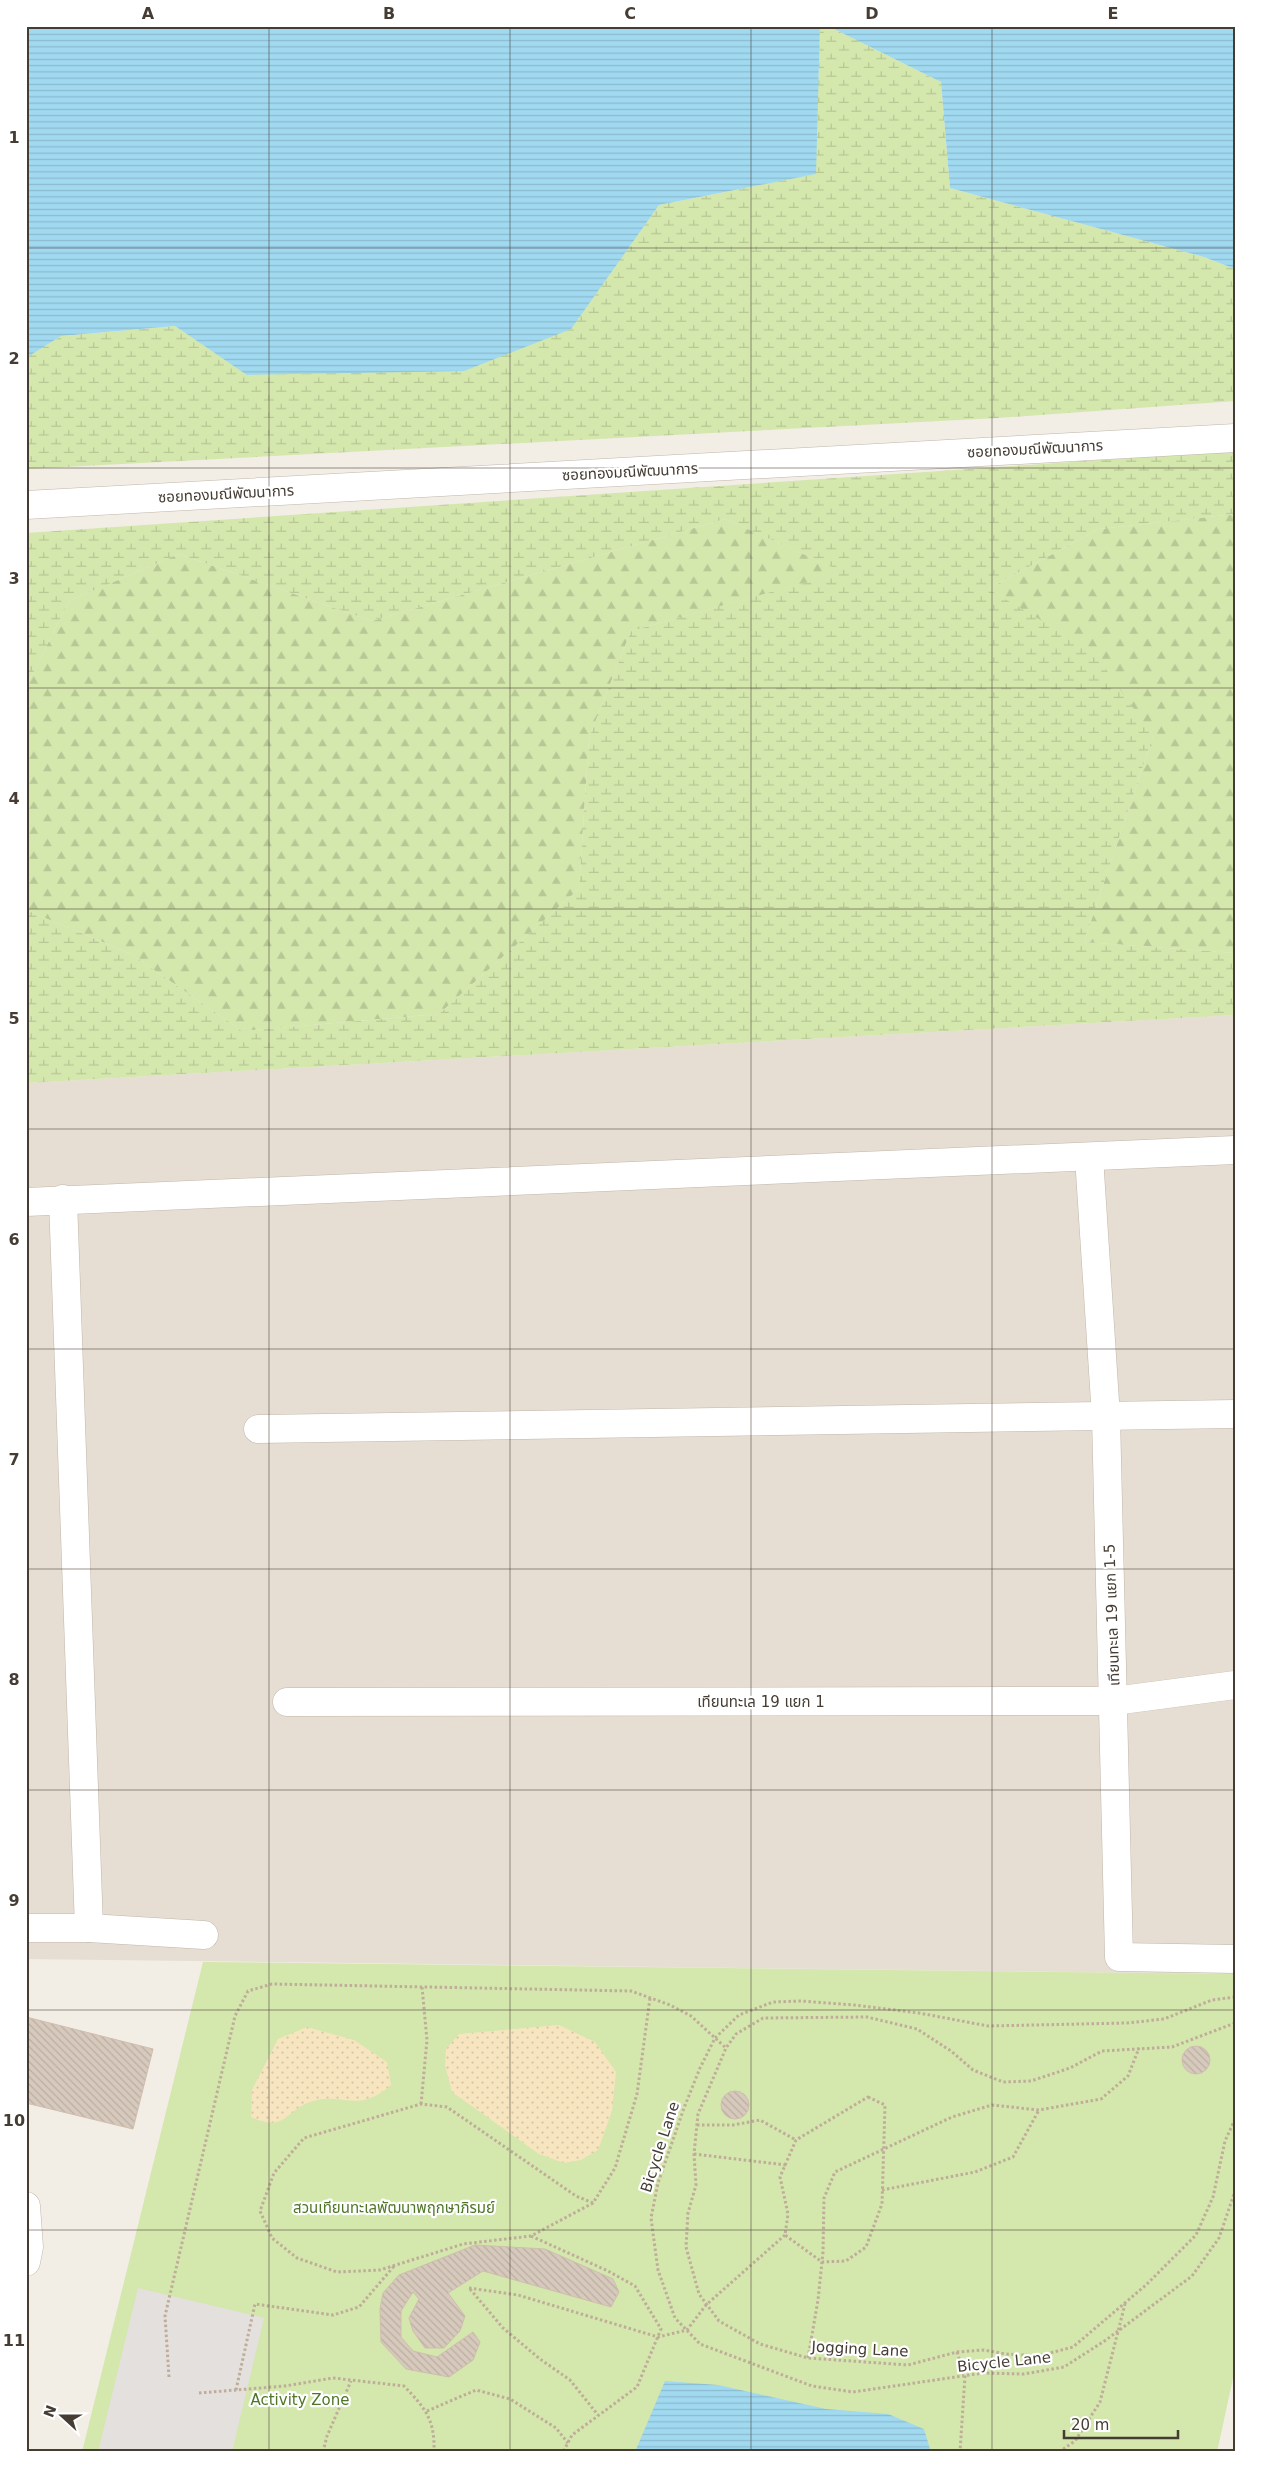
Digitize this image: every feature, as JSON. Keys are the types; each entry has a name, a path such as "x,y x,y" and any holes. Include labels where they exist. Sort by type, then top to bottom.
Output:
{"street":[{"name":"ซอยทองมณีพัฒนาการ","path":"26,506 1235,438"},
{"path":"26,1202 1235,1150"},
{"name":"เทียนทะเล 19 แยก 1-5","path":"1089,1157 1106,1417 1119,1957 1235,1958"},
{"path":"63,1199 89,1928"},
{"path":"258,1429 1235,1414"},
{"name":"เทียนทะเล 19 แยก 1","path":"287,1702 1114,1701 1235,1685"},
{"path":"26,1928 89,1928 204,1935"},
{"path":"26,2206 29,2246 26,2262"}],"path":[{"path":"170,2377 165,2316 235,2016 248,1991 272,1984 631,1991 691,2016 726,2048"},
{"path":"421,2104 427,2040 422,1987"},
{"name":"Bicycle Lane","path":"1235,1997 1212,2000 1164,2019 988,2026 919,2013 801,2001 774,2002 740,2015 715,2038 700,2068 684,2108 658,2183 651,2218 658,2270 675,2318 700,2344 812,2386 853,2392 983,2373 1024,2374 1064,2367 1120,2330 1192,2276 1219,2238 1235,2191"},
{"path":"593,2203 576,2196 446,2107 421,2104 304,2138 274,2173 260,2211 272,2238 297,2258 337,2272 380,2270 463,2244 531,2236 593,2203 615,2168 637,2094 650,1998"},
{"name":"Jogging Lane","path":"1235,2023 1172,2047 1102,2051 1070,2068 1032,2081 1003,2082 973,2070 951,2051 916,2029 867,2017 763,2018 736,2034 726,2048 698,2114 694,2154 696,2185 688,2213 686,2247 698,2294 719,2321 760,2344 808,2358 908,2365 957,2352 984,2350 1006,2354 1038,2356 1073,2347 1125,2304 1196,2235 1213,2196 1225,2141 1235,2120"},
{"path":"808,2358 822,2262 824,2198 835,2172 952,2117 992,2105 1039,2110 1101,2099 1128,2076 1139,2048"},
{"path":"598,2416 570,2380 540,2359 503,2328 469,2288 518,2296 658,2337 687,2330 706,2304 785,2235 788,2214 780,2177 796,2140 868,2097 885,2105 882,2204 866,2247 846,2261 822,2262 785,2235"},
{"path":"882,2190 974,2172 1013,2157 1039,2110"},
{"path":"697,2125 733,2125 760,2120 796,2140"},
{"path":"694,2154 786,2165"},
{"path":"531,2236 608,2271 635,2286 661,2329 637,2387 572,2435 563,2452"},
{"path":"236,2390 255,2304 333,2315 359,2307 396,2264"},
{"path":"1059,2452 1075,2441 1100,2402 1120,2330 1125,2304"},
{"path":"957,2352 965,2376 960,2452"},
{"path":"199,2393 285,2386 333,2378 404,2386 428,2411 434,2441 434,2452"},
{"path":"323,2452 327,2436 351,2381"},
{"path":"428,2411 476,2390 510,2399 556,2428 568,2443"}],"shaded area":[{"path":"1235,1015 1235,1974 26,1959 26,1083"},
{"path":"138,2288 264,2318 232,2452 98,2452"}],"green space":[{"path":"820,26 828,26 941,82 950,188 1204,257 1235,269 1235,401 997,418 26,469 26,358 61,336 175,326 248,375 570,329 659,205 815,174"},
{"path":"1235,451 1235,514 1099,529 988,589 1093,651 1153,736 1084,942 1235,953 1235,1015 26,1083 26,910 131,954 242,1031 439,1014 579,889 589,738 631,631 843,572 725,519 372,621 179,554 69,601 26,687 26,533"},
{"path":"1235,514 1235,953 1084,942 1153,736 988,589 1099,529"},
{"path":"725,519 844,572 631,631 589,738 579,889 439,1014 242,1031 131,954 26,910 26,687 69,601 179,554 372,621"},
{"name":"สวนเทียนทะเลพัฒนาพฤกษาภิรมย์","path":"203,1962 1235,1974 1235,2369 1217,2452 82,2452"}],"sand":[{"path":"559,2025 595,2042 616,2072 612,2111 598,2150 581,2160 564,2163 539,2154 452,2092 445,2065 446,2049 459,2034"},
{"path":"307,2027 354,2040 387,2062 391,2085 379,2094 359,2101 321,2099 310,2102 278,2122 271,2123 251,2117 252,2090 278,2039"}],"water":[{"path":"26,26 820,26 816,174 659,205 571,329 464,371 247,375 175,326 61,336 26,358"},
{"path":"828,26 1235,26 1235,269 1204,257 950,188 941,82"},
{"path":"665,2381 718,2385 826,2409 888,2414 924,2429 930,2449 929,2452 635,2452"}],"building":[{"path":"26,2017 153,2049 133,2129 26,2103"},
{"path":"1196,2046 1206,2050 1210,2060 1206,2070 1196,2074 1186,2070 1182,2060 1186,2050"},
{"path":"735,2091 745,2095 749,2105 745,2115 735,2119 725,2115 721,2105 725,2095"},
{"path":"475,2245 545,2249 613,2279 619,2292 611,2307 483,2271 448,2293 465,2316 460,2331 444,2348 425,2348 413,2331 409,2318 419,2299 413,2292 401,2311 401,2337 413,2351 437,2357 473,2332 480,2342 473,2360 449,2377 406,2369 381,2342 380,2309 383,2293 399,2275"}],"park label":[{"name":"Activity Zone","path":"300,2400"}]}
